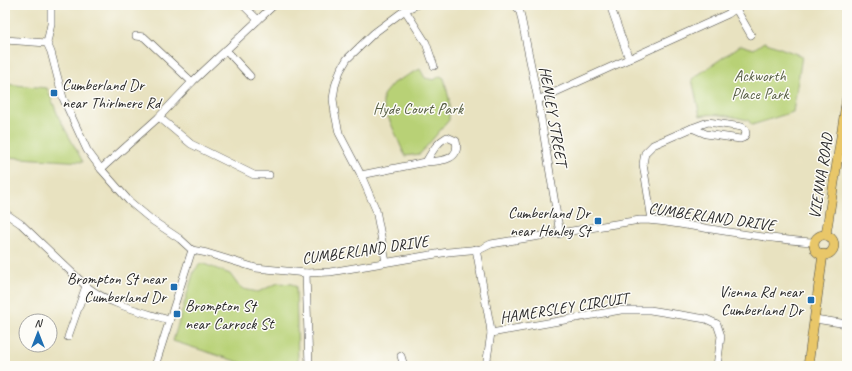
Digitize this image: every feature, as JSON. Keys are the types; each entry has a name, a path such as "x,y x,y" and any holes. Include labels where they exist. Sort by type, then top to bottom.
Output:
{"main road":[{"name":"VIENNA ROAD","path":"826,235 843,158 847,97"},
{"path":"826,235 832,238 834,248 830,253 823,254 817,252 814,242 817,237 826,235"},
{"path":"808,366 823,254"}],"street":[{"path":"5,40 47,43 51,24 50,5"},
{"path":"243,5 258,20"},
{"path":"100,170 158,117 192,82 274,5"},
{"path":"386,262 376,210 361,175 339,133 334,114 335,86 340,71 347,59 374,33 404,10 416,5"},
{"name":"HENLEY STREET","path":"516,5 520,12 538,100 560,234"},
{"path":"610,5 629,58"},
{"path":"538,100 728,14 739,7 751,35"},
{"path":"404,10 426,43 434,66"},
{"path":"136,36 144,37 192,82"},
{"name":"CUMBERLAND DRIVE","path":"47,43 52,52 63,98 87,150 100,170 129,201 153,221 180,239 192,250 256,268 306,273 330,272 476,249 491,244 560,234 625,222 652,220 790,241 814,242"},
{"path":"226,50 250,76"},
{"path":"158,117 191,144 254,175 269,175"},
{"path":"652,220 643,164 645,153 653,145 692,128 708,122 742,126 746,134 740,139 706,134 692,128"},
{"path":"361,175 426,162"},
{"path":"5,213 21,224 95,293 117,304 169,320"},
{"path":"476,249 491,333 486,366"},
{"path":"154,366 192,250"},
{"path":"306,273 309,366"},
{"path":"68,337 86,286"},
{"name":"HAMERSLEY CIRCUIT","path":"491,333 621,310 650,310 706,319 717,324 721,336 718,366"},
{"path":"815,319 847,324"},
{"path":"401,356 404,366"}],"green space":[{"name":"Ackworth Place Park","path":"764,42 802,56 793,112 752,125 748,120 730,116 700,116 692,79 741,45 754,49"},
{"name":"Hyde Court Park","path":"420,69 425,78 434,80 440,76 444,78 449,99 449,120 420,154 405,156 383,105 383,95 393,83"},
{"path":"5,84 47,88 59,118 83,162 5,157"},
{"path":"200,264 204,264 230,274 243,289 258,292 278,283 292,284 296,287 298,362 291,366 251,366 173,341 194,271"}],"place":[{"name":"Cumberland Dr near Thirlmere Rd","path":"54,93"},
{"name":"Cumberland Dr near Henley St","path":"598,221"},
{"name":"Brompton St near Cumberland Dr","path":"174,287"},
{"name":"Vienna Rd near Cumberland Dr","path":"811,300"},
{"name":"Brompton St near Carrock St","path":"177,314"}]}
